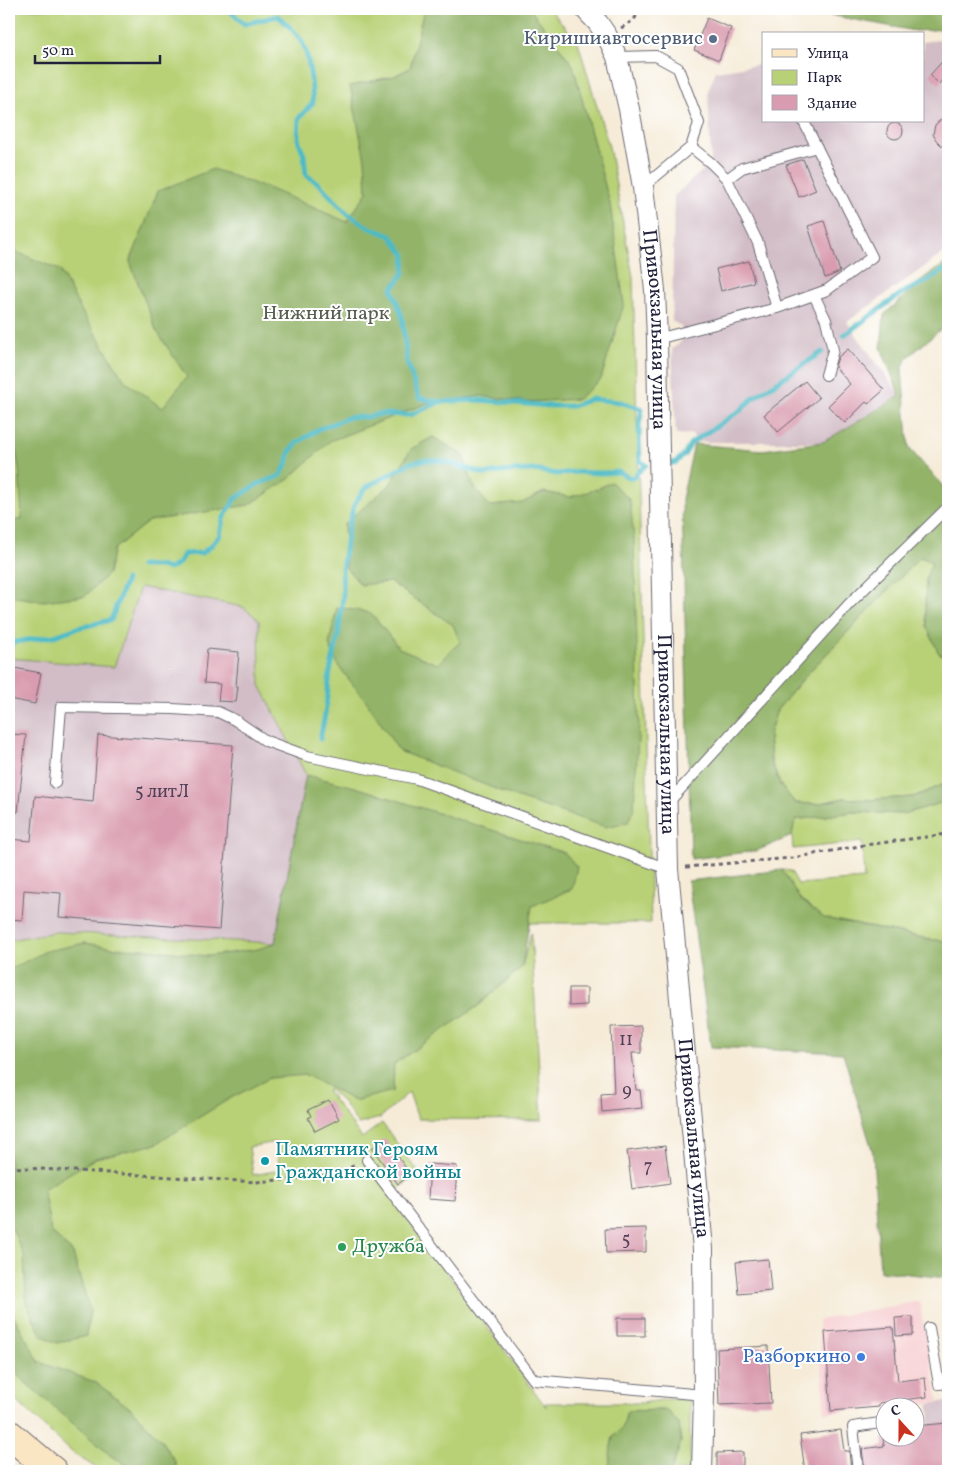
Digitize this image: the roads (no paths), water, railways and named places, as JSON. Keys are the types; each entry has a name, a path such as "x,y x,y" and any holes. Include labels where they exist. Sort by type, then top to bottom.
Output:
{"main road":[{"path":"9,1434 53,1471"}],"street":[{"name":"Привокзальная улица","path":"585,9 598,22 617,57 629,109 643,187 655,290 658,339 668,869 703,1249 704,1395 702,1471"}],"lane":[{"path":"617,57 656,56 678,68 699,123 691,147 643,187"},
{"path":"658,339 777,308 814,295 827,290 872,257 804,122"},
{"path":"691,147 727,179 758,243 777,308"},
{"path":"727,179 742,168 817,147"},
{"path":"814,295 826,320 833,350 826,375"},
{"path":"666,806 849,604 948,507"},
{"path":"55,783 61,707 218,712 235,720 266,741 307,756 417,779 668,869"},
{"path":"368,1160 534,1380 704,1395"},
{"path":"929,1328 939,1384 948,1383"},
{"path":"858,1471 853,1427 874,1424"}],"waterway":[{"path":"228,9 244,24 278,16 294,31 302,42 308,63 313,103 299,118 298,139 304,155 306,175 318,183 347,213 368,227 391,236 405,255 404,273 392,289 402,316 407,362 419,398 440,402 477,400 550,406 573,406 591,399 620,402 642,409 639,425 640,461 646,465 633,478 619,472 557,474 534,470 485,474 443,461 424,460 410,463 365,488 354,505 348,529 342,570 343,596 338,637 330,672 320,739"},
{"path":"844,335 902,293 948,268"},
{"path":"669,464 676,462 684,455 691,443 741,410 753,398 822,352"},
{"path":"141,566 160,566 169,569 178,564 184,554 202,553 220,535 223,519 235,499 258,484 280,476 287,464 290,451 297,443 319,429 350,417 368,417 380,414 410,415 440,402"},
{"path":"9,645 15,642 54,636 111,620 126,580"}],"place":[{"name":"Киришиавтосервис","path":"713,39"},
{"name":"Памятник Героям Гражданской войны","path":"265,1161"},
{"name":"Дружба","path":"342,1247"},
{"name":"Разборкино","path":"861,1357"}],"park label":[{"name":"Нижний парк","path":"326,314"}]}
